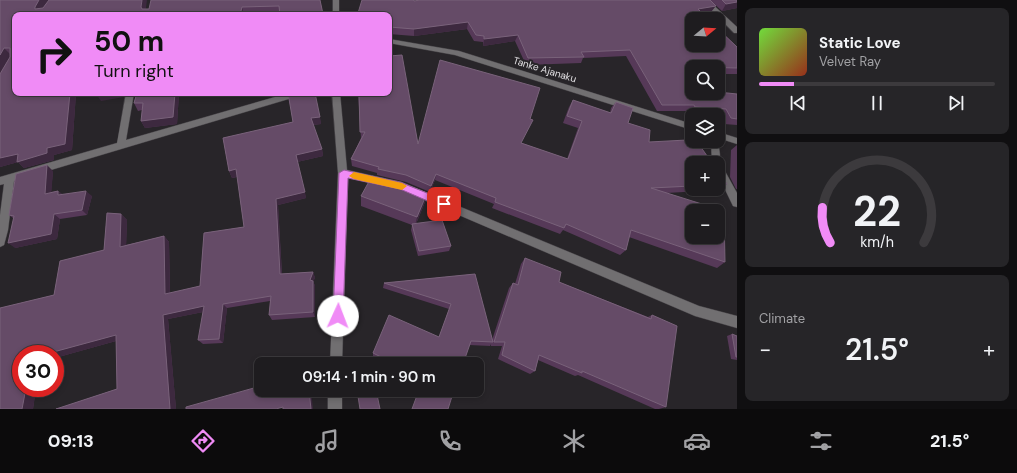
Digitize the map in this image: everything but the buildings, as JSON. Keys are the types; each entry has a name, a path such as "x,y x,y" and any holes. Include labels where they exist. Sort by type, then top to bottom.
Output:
{"street":[{"path":"336,0 336,12"},
{"path":"704,0 737,31"},
{"name":"Tanke Ajanaku","path":"392,42 456,53 685,125"},
{"path":"121,144 129,96"},
{"path":"0,181 121,144 289,96"},
{"path":"336,96 344,173 336,357"},
{"path":"725,137 737,141"},
{"path":"344,173 398,185 699,312 737,322"},
{"path":"0,242 10,178"},
{"path":"725,180 737,203"},
{"path":"335,397 335,409"}],"slow traffic":[{"path":"354,176 402,186"}],"route":[{"path":"338,316 344,173 402,186 444,204"}]}
